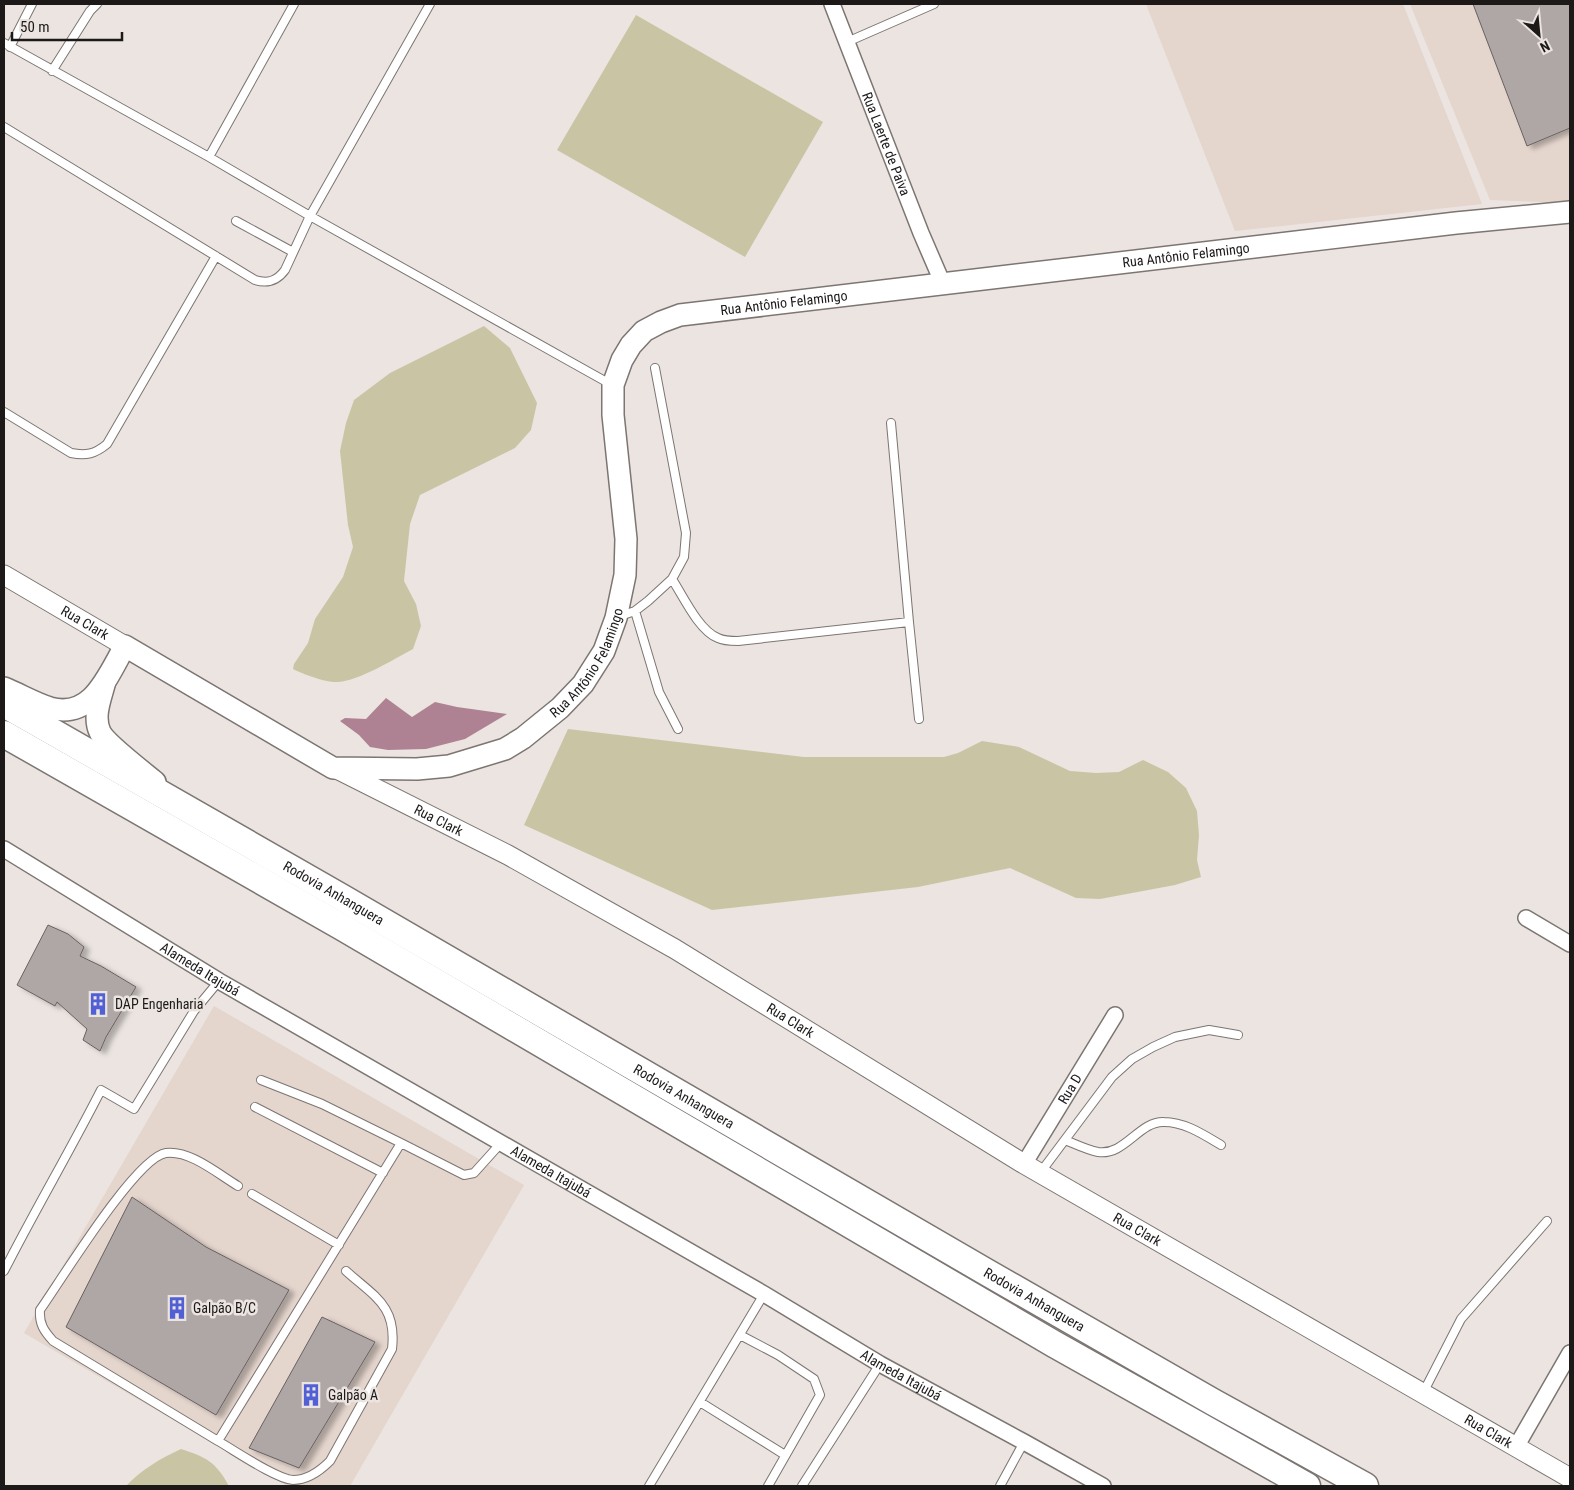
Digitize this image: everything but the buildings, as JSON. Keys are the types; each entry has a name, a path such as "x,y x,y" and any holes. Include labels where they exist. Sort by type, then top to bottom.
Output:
{"highway":[{"name":"Rodovia Anhanguera","path":"4,704 350,901 1213,1402 1365,1486"},
{"name":"Rodovia Anhanguera","path":"4,734 342,927 1054,1344 1307,1486"}],"main road":[{"name":"Rua Antônio Felamingo","path":"334,768 417,769 449,766 505,749 523,738 560,708 583,684 625,614 626,539 613,414 613,385 622,360 631,345 644,331 661,322 680,315 1464,222 1570,212"},
{"path":"4,688 48,708 61,711 74,709 84,705 94,697 125,646"},
{"name":"Rua Clark","path":"125,646 334,768"},
{"path":"106,679 98,706 100,731 106,740 183,807"}],"street":[{"name":"Rua Laerte de Paiva","path":"832,4 921,233 943,284"},
{"name":"Rua Clark","path":"4,576 125,646"},
{"name":"Rua Clark","path":"334,768 508,855 676,949 1032,1168 1570,1478"},
{"name":"Alameda Itajubá","path":"4,849 219,981 764,1294 880,1364 1103,1486"},
{"path":"1526,918 1570,944"},
{"name":"Rua D","path":"1032,1168 1115,1015"},
{"path":"1516,1447 1570,1353"}],"lane":[{"path":"32,4 7,45 613,385"},
{"path":"52,71 90,11 97,4"},
{"path":"209,157 294,4"},
{"path":"4,127 256,280 264,283 279,278 285,270 310,216 430,4"},
{"path":"847,42 934,4"},
{"path":"236,221 293,252"},
{"path":"4,412 71,452 90,455 100,450 107,444 216,256"},
{"path":"655,368 686,533 684,557 672,579 648,601 625,614 659,692 678,729"},
{"path":"891,423 919,719"},
{"path":"672,579 699,621 710,634 720,639 738,641 909,622"},
{"path":"4,1271 30,1220 73,1146 101,1090 134,1109 194,1011 219,981"},
{"path":"1032,1168 1065,1140 1112,1077 1132,1059 1153,1046 1175,1037 1209,1030 1238,1034"},
{"path":"261,1080 322,1104 464,1175 474,1172 502,1143"},
{"path":"254,1107 383,1173"},
{"path":"1065,1140 1097,1152 1103,1152 1126,1143 1151,1124 1164,1122 1184,1125 1221,1145"},
{"path":"218,1441 401,1143"},
{"path":"238,1186 186,1155 164,1153 152,1159 118,1195 40,1310 39,1321 45,1332 53,1341 218,1441 280,1476 292,1480 305,1478 319,1472 330,1461 392,1349 394,1334 391,1318 382,1304 346,1271"},
{"path":"252,1194 339,1245"},
{"path":"1423,1393 1461,1319 1547,1221"},
{"path":"649,1486 764,1294"},
{"path":"740,1335 778,1354 814,1379 820,1395 768,1486"},
{"path":"802,1486 880,1364"},
{"path":"700,1402 785,1455"},
{"path":"1000,1486 1024,1442"}],"shaded area":[{"path":"1146,4 1403,4 1482,204 1235,231"},
{"path":"1410,4 1570,4 1570,203 1490,200"},
{"path":"636,15 823,122 745,257 557,150"},
{"path":"484,326 510,348 537,403 531,430 515,448 420,495 410,524 404,581 416,604 421,626 413,649 366,674 338,682 321,680 293,669 294,664 308,643 315,619 343,577 353,547 348,525 340,451 346,423 354,400 390,373"},
{"path":"386,698 412,717 435,702 507,714 465,739 426,749 388,750 370,747 359,735 340,721 345,718 366,719"},
{"path":"568,729 804,757 944,757 958,753 982,741 1019,747 1070,771 1096,773 1119,772 1143,760 1168,772 1186,788 1197,811 1199,835 1197,860 1201,877 1175,885 1100,899 1076,898 1010,868 918,887 712,910 524,825"},
{"path":"214,1006 524,1185 350,1486 287,1486 24,1333"},
{"path":"181,1449 210,1461 220,1471 229,1486 126,1486 138,1474"}],"place":[{"name":"DAP Engenharia","path":"98,1004"},
{"name":"Galpão B/C","path":"177,1308"},
{"name":"Galpão A","path":"311,1395"}]}
